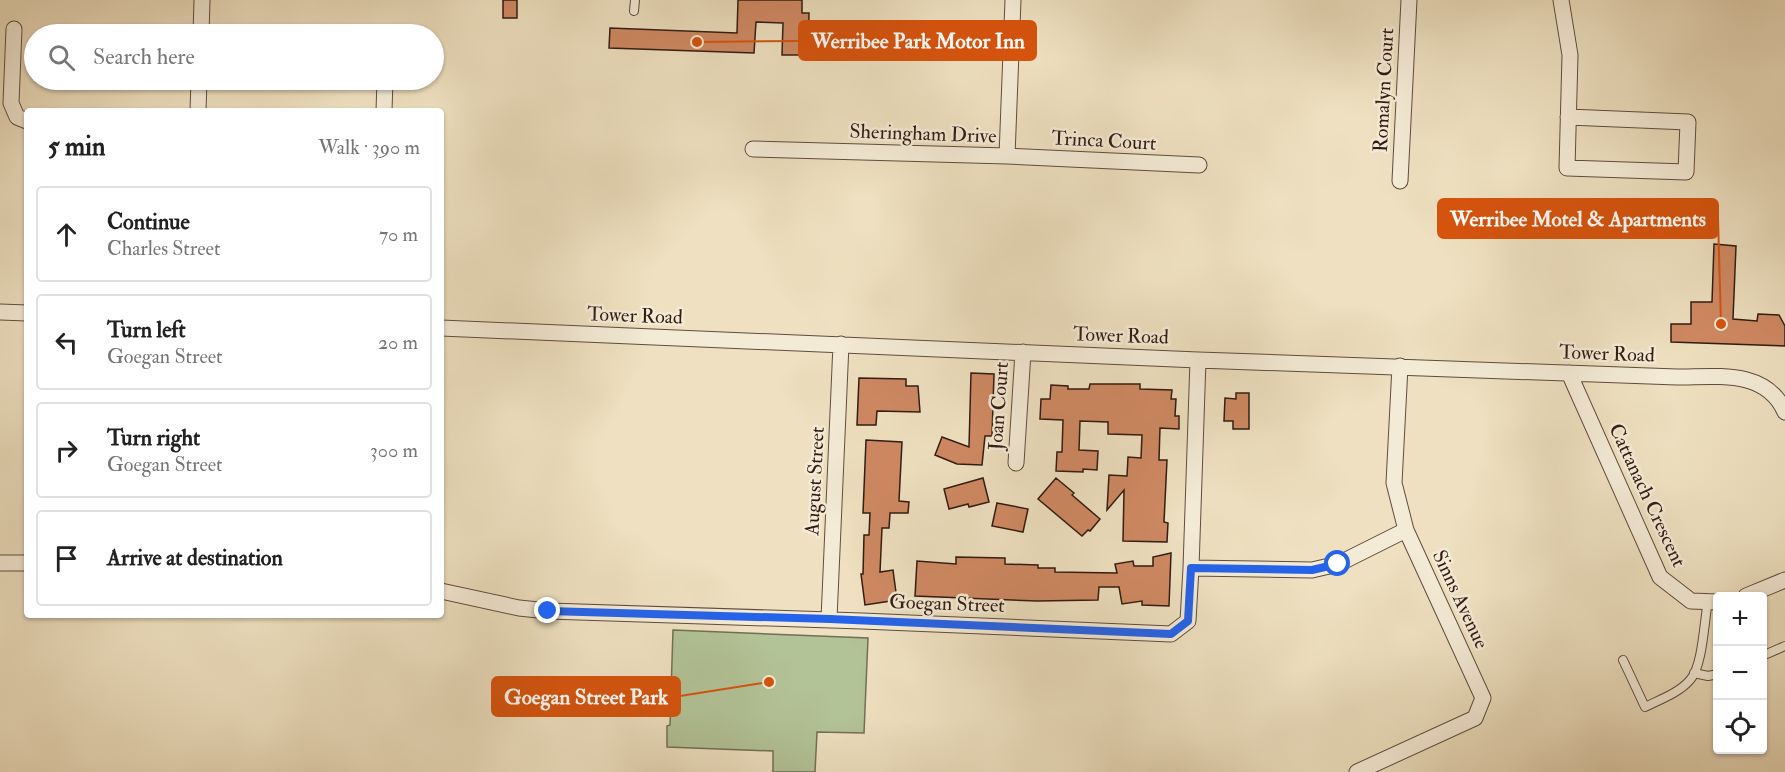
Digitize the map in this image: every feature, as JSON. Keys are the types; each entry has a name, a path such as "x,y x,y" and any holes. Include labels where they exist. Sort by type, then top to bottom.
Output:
{"street":[{"path":"201,24 202,0"},
{"name":"Sheringham Drive","path":"753,149 1007,156 1013,0"},
{"name":"Romalyn Court","path":"1400,181 1409,0"},
{"path":"1561,0 1570,55 1568,117 1567,168 1686,171 1688,122 1568,117"},
{"path":"14,29 11,103 17,117 24,120"},
{"path":"198,108 199,90"},
{"path":"384,108 385,90"},
{"name":"Trinca Court","path":"1007,156 1199,165"},
{"path":"0,312 24,313"},
{"name":"Tower Road","path":"444,328 1198,360 1677,377 1740,377 1758,383 1771,392 1785,412"},
{"name":"August Street","path":"830,619 842,344"},
{"name":"Joan Court","path":"1016,463 1023,352"},
{"name":"Goegan Street","path":"444,592 519,608 548,611 830,619 1171,634 1188,621 1198,360"},
{"name":"Sinns Avenue","path":"1357,772 1475,718 1483,698 1406,530 1394,483 1400,366"},
{"name":"Cattanach Crescent","path":"1569,373 1660,577 1691,601 1712,602"},
{"path":"1191,568 1312,570 1338,564 1406,530"},
{"path":"0,563 24,563"},
{"path":"1757,592 1785,579"}],"lane":[{"path":"634,0 634,11"},
{"path":"1623,660 1645,707 1670,695 1690,680 1694,673 1712,602"},
{"path":"1767,654 1785,646"},
{"path":"1694,673 1713,675"}],"green space":[{"path":"673,630 868,638 864,733 817,732 815,772 773,772 773,751 667,747 667,726 670,725"}],"building":[{"path":"503,0 517,0 517,18 503,18"},
{"path":"738,0 802,0 802,13 809,13 808,55 782,55 783,23 756,22 754,53 609,48 610,28 737,33"},
{"path":"1714,244 1736,246 1733,319 1757,321 1758,314 1779,315 1785,326 1785,346 1671,342 1671,324 1691,324 1691,302 1712,302"},
{"path":"971,373 994,374 992,436 985,436 982,465 957,464 935,455 942,437 969,447"},
{"path":"859,378 906,379 906,386 918,386 920,412 877,411 876,425 857,425"},
{"path":"1090,384 1140,384 1140,389 1172,390 1171,399 1176,399 1175,416 1179,416 1179,429 1160,428 1159,460 1167,460 1164,522 1168,523 1167,542 1123,541 1124,490 1107,510 1109,475 1127,476 1128,457 1141,458 1142,435 1108,434 1108,422 1080,421 1079,450 1098,451 1097,470 1056,471 1057,452 1062,452 1063,420 1040,419 1041,399 1050,399 1051,385 1068,386 1068,389 1089,389"},
{"path":"1236,393 1249,393 1249,429 1233,429 1233,421 1224,421 1225,398 1236,399"},
{"path":"866,440 902,442 899,501 909,502 908,513 890,513 889,528 882,528 880,572 893,570 897,600 865,605 861,574 863,574 864,535 869,535 870,513 863,513"},
{"path":"983,478 989,502 949,509 944,489"},
{"path":"1056,478 1100,519 1090,531 1088,530 1082,536 1038,499"},
{"path":"997,503 1028,509 1023,532 992,526"},
{"path":"1171,553 1169,606 1142,605 1142,601 1122,604 1119,587 1099,587 1098,600 1037,601 915,596 917,561 956,564 956,557 1005,558 1005,564 1038,565 1038,568 1055,568 1055,572 1117,573 1115,564 1133,561 1134,566 1153,566 1153,557"}],"place":[{"name":"Werribee Park Motor Inn","path":"697,42"},
{"name":"Werribee Motel & Apartments","path":"1721,324"},
{"name":"Goegan Street Park","path":"769,682"}],"route":[{"path":"548,611 830,619 1171,634 1188,621 1191,568 1312,570 1338,564"}]}
